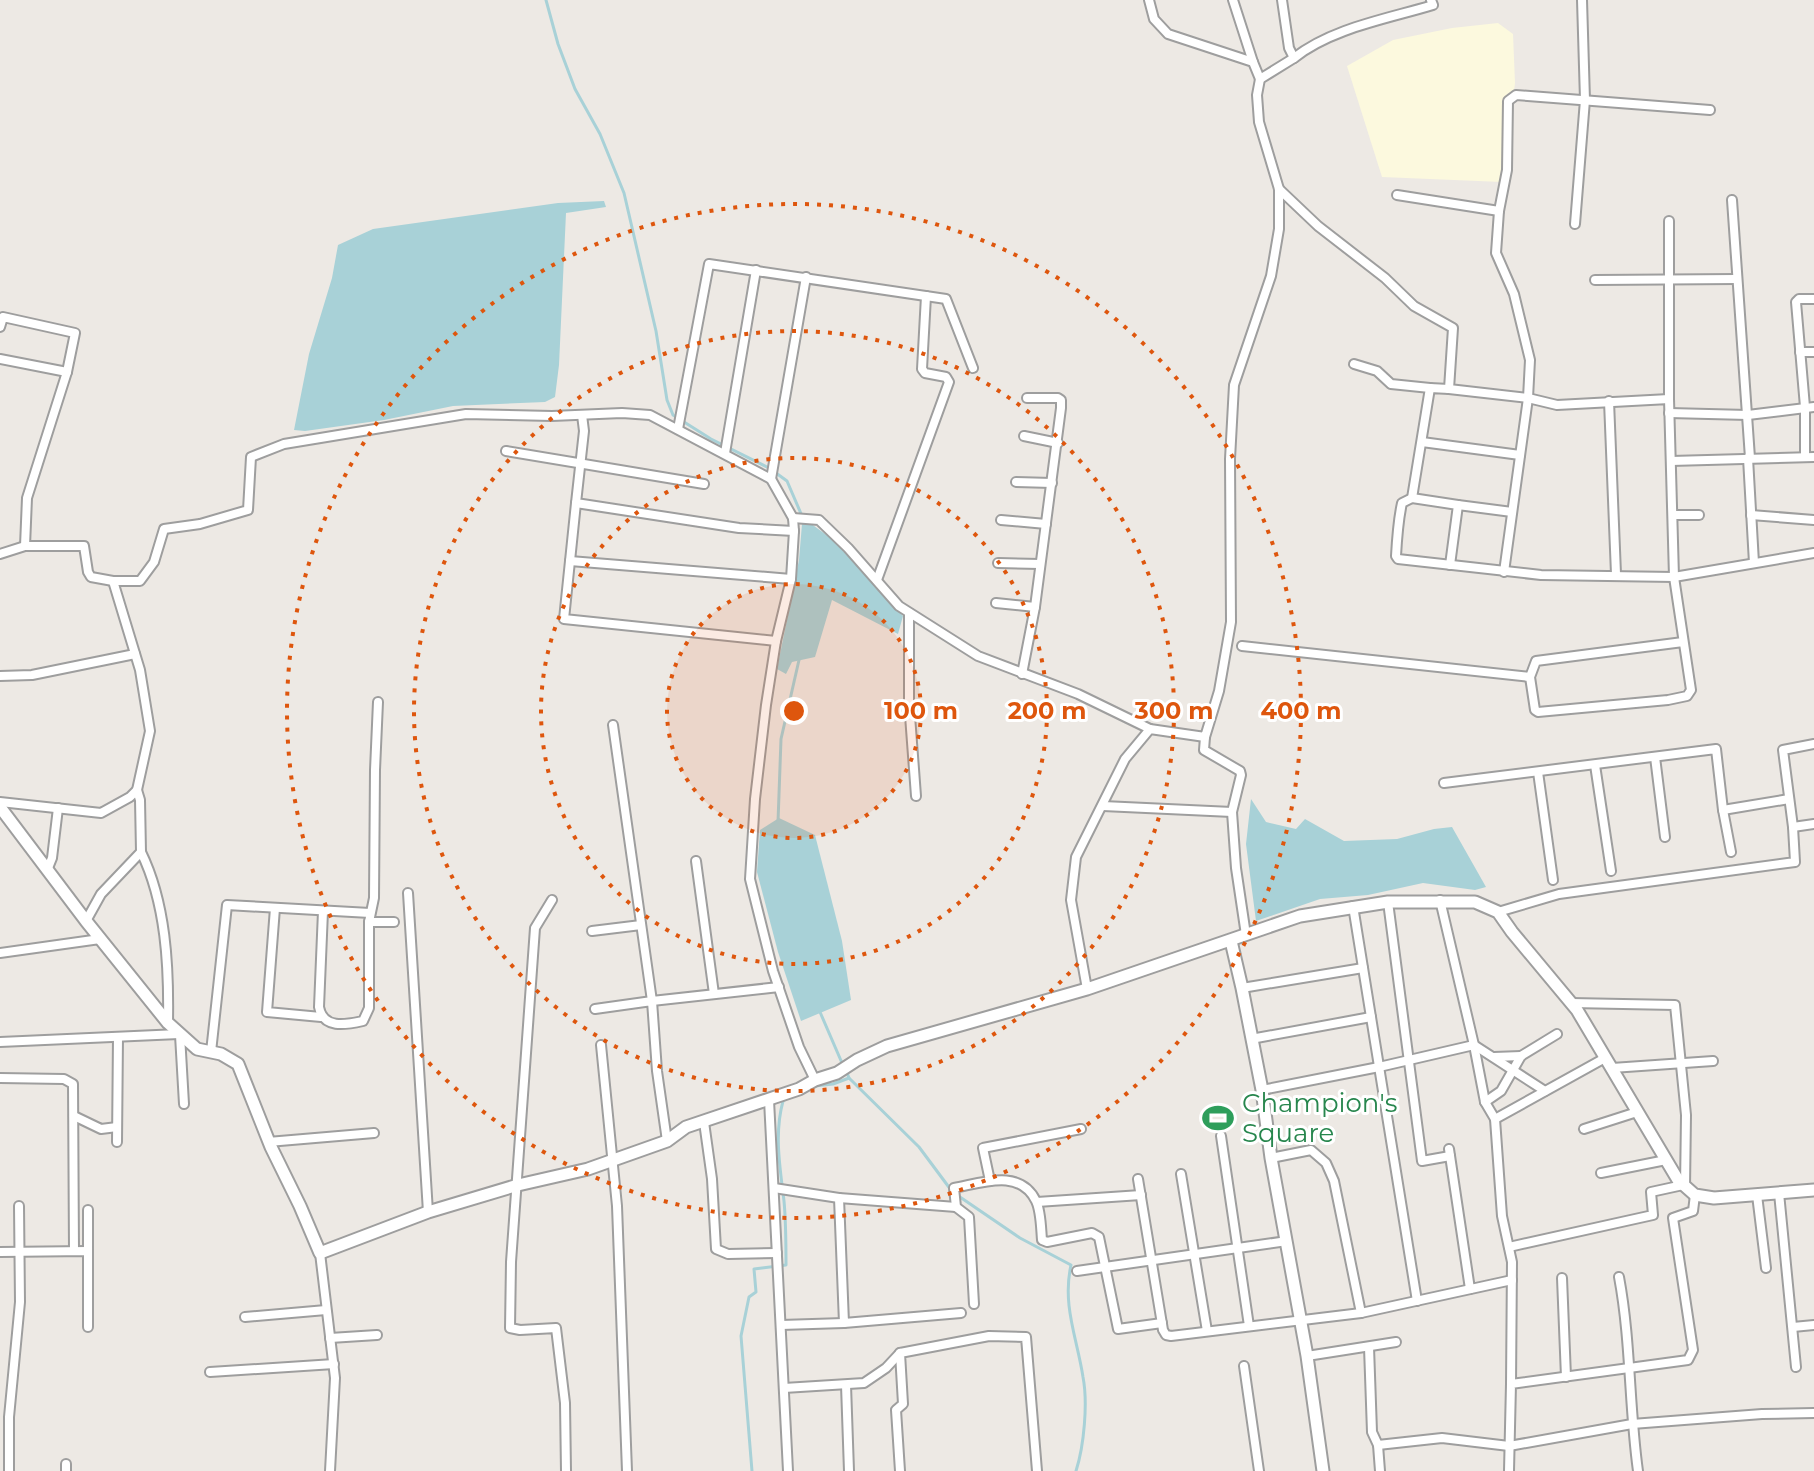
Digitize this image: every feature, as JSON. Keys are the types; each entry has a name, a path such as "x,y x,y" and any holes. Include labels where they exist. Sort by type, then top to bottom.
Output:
{"street":[{"path":"1149,0 1154,19 1168,34 1253,62"},
{"path":"1233,0 1260,79 1257,95 1259,122 1279,189 1279,229 1271,276 1234,385 1230,459 1231,622 1219,691 1204,750 1240,771 1232,812 1246,935"},
{"path":"1282,0 1289,48 1294,58"},
{"path":"1260,79 1315,44 1433,5 1431,0"},
{"path":"1575,224 1585,100 1582,0"},
{"path":"1504,572 1528,398 1530,360 1514,294 1496,253 1499,211 1507,170 1508,101 1516,95 1710,110"},
{"path":"1279,189 1318,226 1385,278 1414,306 1453,328 1449,389"},
{"path":"1397,195 1499,211"},
{"path":"1732,200 1748,415 1754,563"},
{"path":"1669,221 1669,413 1674,577 1691,690 1687,696 1535,710 1530,677 1536,661 1683,642"},
{"path":"680,422 709,264 948,301 973,368"},
{"path":"725,449 756,270"},
{"path":"772,474 806,277"},
{"path":"1595,280 1737,279"},
{"path":"877,580 949,382 946,377 925,373 922,369 926,296"},
{"path":"1671,461 1810,457 1810,407 1800,352 1796,302 1799,299 1814,299"},
{"path":"0,327 2,316 75,333 67,372 27,498 25,546"},
{"path":"1800,352 1814,352"},
{"path":"0,359 67,372"},
{"path":"1354,364 1377,371 1391,384 1528,398 1557,405 1669,399"},
{"path":"1412,498 1430,388"},
{"path":"1022,674 1035,607 1058,443 1061,398 1027,398"},
{"path":"1609,401 1616,574"},
{"path":"1669,413 1748,415 1810,407"},
{"path":"0,554 25,546 84,546 91,577 140,581 154,562 164,529 200,524 248,510 251,457 284,444 466,414 650,415 680,422 772,474 800,518"},
{"path":"582,415 584,431 564,619 776,641"},
{"path":"1024,436 1058,443"},
{"path":"1422,442 1520,455"},
{"path":"506,451 704,484"},
{"path":"1016,482 1052,483"},
{"path":"1512,512 1412,498 1402,503 1396,556 1401,561 1541,575 1674,577 1814,553"},
{"path":"576,503 739,528 794,531"},
{"path":"1450,565 1458,505"},
{"path":"1673,515 1699,515"},
{"path":"1751,515 1814,520"},
{"path":"800,518 819,520 899,606 978,656 1078,694 1150,729 1205,737"},
{"path":"800,518 794,531 791,579 776,641 755,799 750,879 779,987 799,1047 815,1080"},
{"path":"1001,520 1046,524"},
{"path":"570,561 791,579"},
{"path":"998,563 1040,564"},
{"path":"113,581 144,686 150,731 137,790 141,852 152,874 162,927 168,976 168,1023"},
{"path":"996,603 1035,607"},
{"path":"909,613 909,702 916,796"},
{"path":"1242,646 1530,677"},
{"path":"0,676 32,675 135,654"},
{"path":"275,908 267,1012 321,1017 325,1021 363,1021 369,1008 378,702"},
{"path":"613,725 652,1001 657,1071 667,1141"},
{"path":"1087,989 1071,900 1076,857 1125,759 1150,729"},
{"path":"1498,912 1559,894 1795,862 1783,750 1814,744"},
{"path":"1444,783 1716,749 1731,852"},
{"path":"1655,757 1665,837"},
{"path":"1595,765 1611,871"},
{"path":"1538,772 1553,880"},
{"path":"0,804 101,813 137,790"},
{"path":"1723,810 1789,799"},
{"path":"0,804 86,921 168,1023 197,1049 221,1054 238,1064 268,1142 320,1253 335,1378 330,1471"},
{"path":"1103,806 1232,812"},
{"path":"48,868 58,808"},
{"path":"1793,827 1814,824"},
{"path":"86,921 101,894 141,852"},
{"path":"696,861 714,994"},
{"path":"408,893 428,1212"},
{"path":"552,900 535,928 511,1262 510,1328 556,1328 565,1403 566,1471"},
{"path":"1440,900 1485,1102 1495,1119 1502,1216 1512,1280 1509,1471"},
{"path":"320,1253 428,1212 611,1161 667,1141 686,1127 799,1089 887,1046 1087,989 1300,916 1388,902 1475,902 1498,912 1571,1003 1666,1160 1688,1189"},
{"path":"1388,902 1422,1161 1450,1153 1470,1289"},
{"path":"211,1052 227,905 323,911 394,922"},
{"path":"1353,906 1417,1301"},
{"path":"321,1017 323,911"},
{"path":"592,931 641,925"},
{"path":"0,953 100,939"},
{"path":"1231,941 1262,1090 1323,1471"},
{"path":"1242,988 1363,968"},
{"path":"595,1009 779,987"},
{"path":"1511,1384 1688,1360 1693,1350 1673,1218 1693,1211 1688,1189 1686,1115 1675,1005 1571,1003"},
{"path":"1251,1039 1371,1017"},
{"path":"0,1042 180,1034"},
{"path":"180,1034 184,1104"},
{"path":"1485,1102 1501,1091 1521,1056 1557,1034"},
{"path":"117,1142 118,1037"},
{"path":"601,1045 617,1206 627,1471"},
{"path":"1262,1090 1474,1045 1545,1091"},
{"path":"1493,1057 1521,1056"},
{"path":"1495,1119 1545,1091 1608,1063 1713,1061"},
{"path":"0,1078 68,1080 73,1084 74,1251"},
{"path":"769,1100 788,1471"},
{"path":"1584,1129 1637,1112"},
{"path":"74,1116 101,1129 117,1127"},
{"path":"704,1122 712,1179 716,1249 728,1254 777,1253"},
{"path":"990,1181 983,1148 1081,1129"},
{"path":"268,1142 374,1133"},
{"path":"1221,1136 1249,1326"},
{"path":"1271,1158 1311,1150 1326,1163 1334,1181 1361,1313"},
{"path":"1601,1173 1666,1160"},
{"path":"1181,1174 1207,1331"},
{"path":"956,1205 954,1188 1003,1179 1025,1186 1037,1202 1042,1240 1047,1242 1092,1233 1102,1243 1104,1267 1118,1329 1162,1323"},
{"path":"1138,1179 1150,1260 1166,1335 1300,1323 1512,1280"},
{"path":"774,1188 839,1198 956,1205 969,1217 974,1304"},
{"path":"1509,1247 1653,1215 1651,1192 1688,1189 1714,1198 1814,1190"},
{"path":"1779,1193 1796,1367"},
{"path":"1037,1202 1141,1195"},
{"path":"1757,1195 1766,1268"},
{"path":"839,1198 844,1323"},
{"path":"9,1471 5,1412 20,1302 19,1206"},
{"path":"88,1210 88,1327"},
{"path":"1077,1271 1287,1241"},
{"path":"0,1252 88,1251"},
{"path":"1619,1277 1638,1471"},
{"path":"1562,1278 1566,1377"},
{"path":"245,1317 326,1310"},
{"path":"781,1325 961,1313"},
{"path":"1793,1327 1814,1325"},
{"path":"330,1338 377,1335"},
{"path":"784,1388 864,1383 886,1368 900,1353 989,1336 1026,1337 1037,1471"},
{"path":"1307,1356 1396,1342"},
{"path":"1369,1347 1372,1432 1378,1445 1380,1471"},
{"path":"900,1353 903,1404 896,1410 900,1471"},
{"path":"210,1372 334,1364"},
{"path":"1244,1366 1259,1471"},
{"path":"846,1385 849,1471"},
{"path":"1378,1445 1442,1438 1509,1446 1632,1424 1814,1413"}],"shaded area":[{"path":"1498,23 1513,34 1515,83 1502,182 1382,177 1347,66 1393,40 1452,28"}],"water":[{"path":"604,201 606,207 566,213 555,397 545,402 453,406 384,420 294,430 309,354 332,278 338,245 373,229 558,203"},
{"path":"810,523 832,539 903,616 898,634 832,600 815,657 792,662 786,674 777,669 799,560 802,524"},
{"path":"1251,799 1266,822 1296,829 1305,819 1344,841 1397,839 1452,827 1486,887 1475,890 1423,883 1368,895 1320,899 1256,921 1246,844"},
{"path":"779,818 815,835 842,941 851,1000 801,1021 778,952 757,872 760,830"}],"waterway":[{"path":"546,0 575,89 600,134 624,193 656,331 667,400 673,415 711,439 769,468"},
{"path":"776,473 787,481 802,516"},
{"path":"778,822 781,739 799,660"},
{"path":"820,1012 842,1063"},
{"path":"846,1070 849,1078 919,1147 951,1190"},
{"path":"815,1086 849,1078"},
{"path":"752,1471 741,1336 749,1297 756,1292 754,1269 786,1265 778,1138 780,1113 786,1099"},
{"path":"957,1195 1020,1238 1071,1265 1069,1308 1085,1399 1083,1437 1076,1471"}],"place":[{"name":"Champion's Square","path":"1218,1118"}]}
